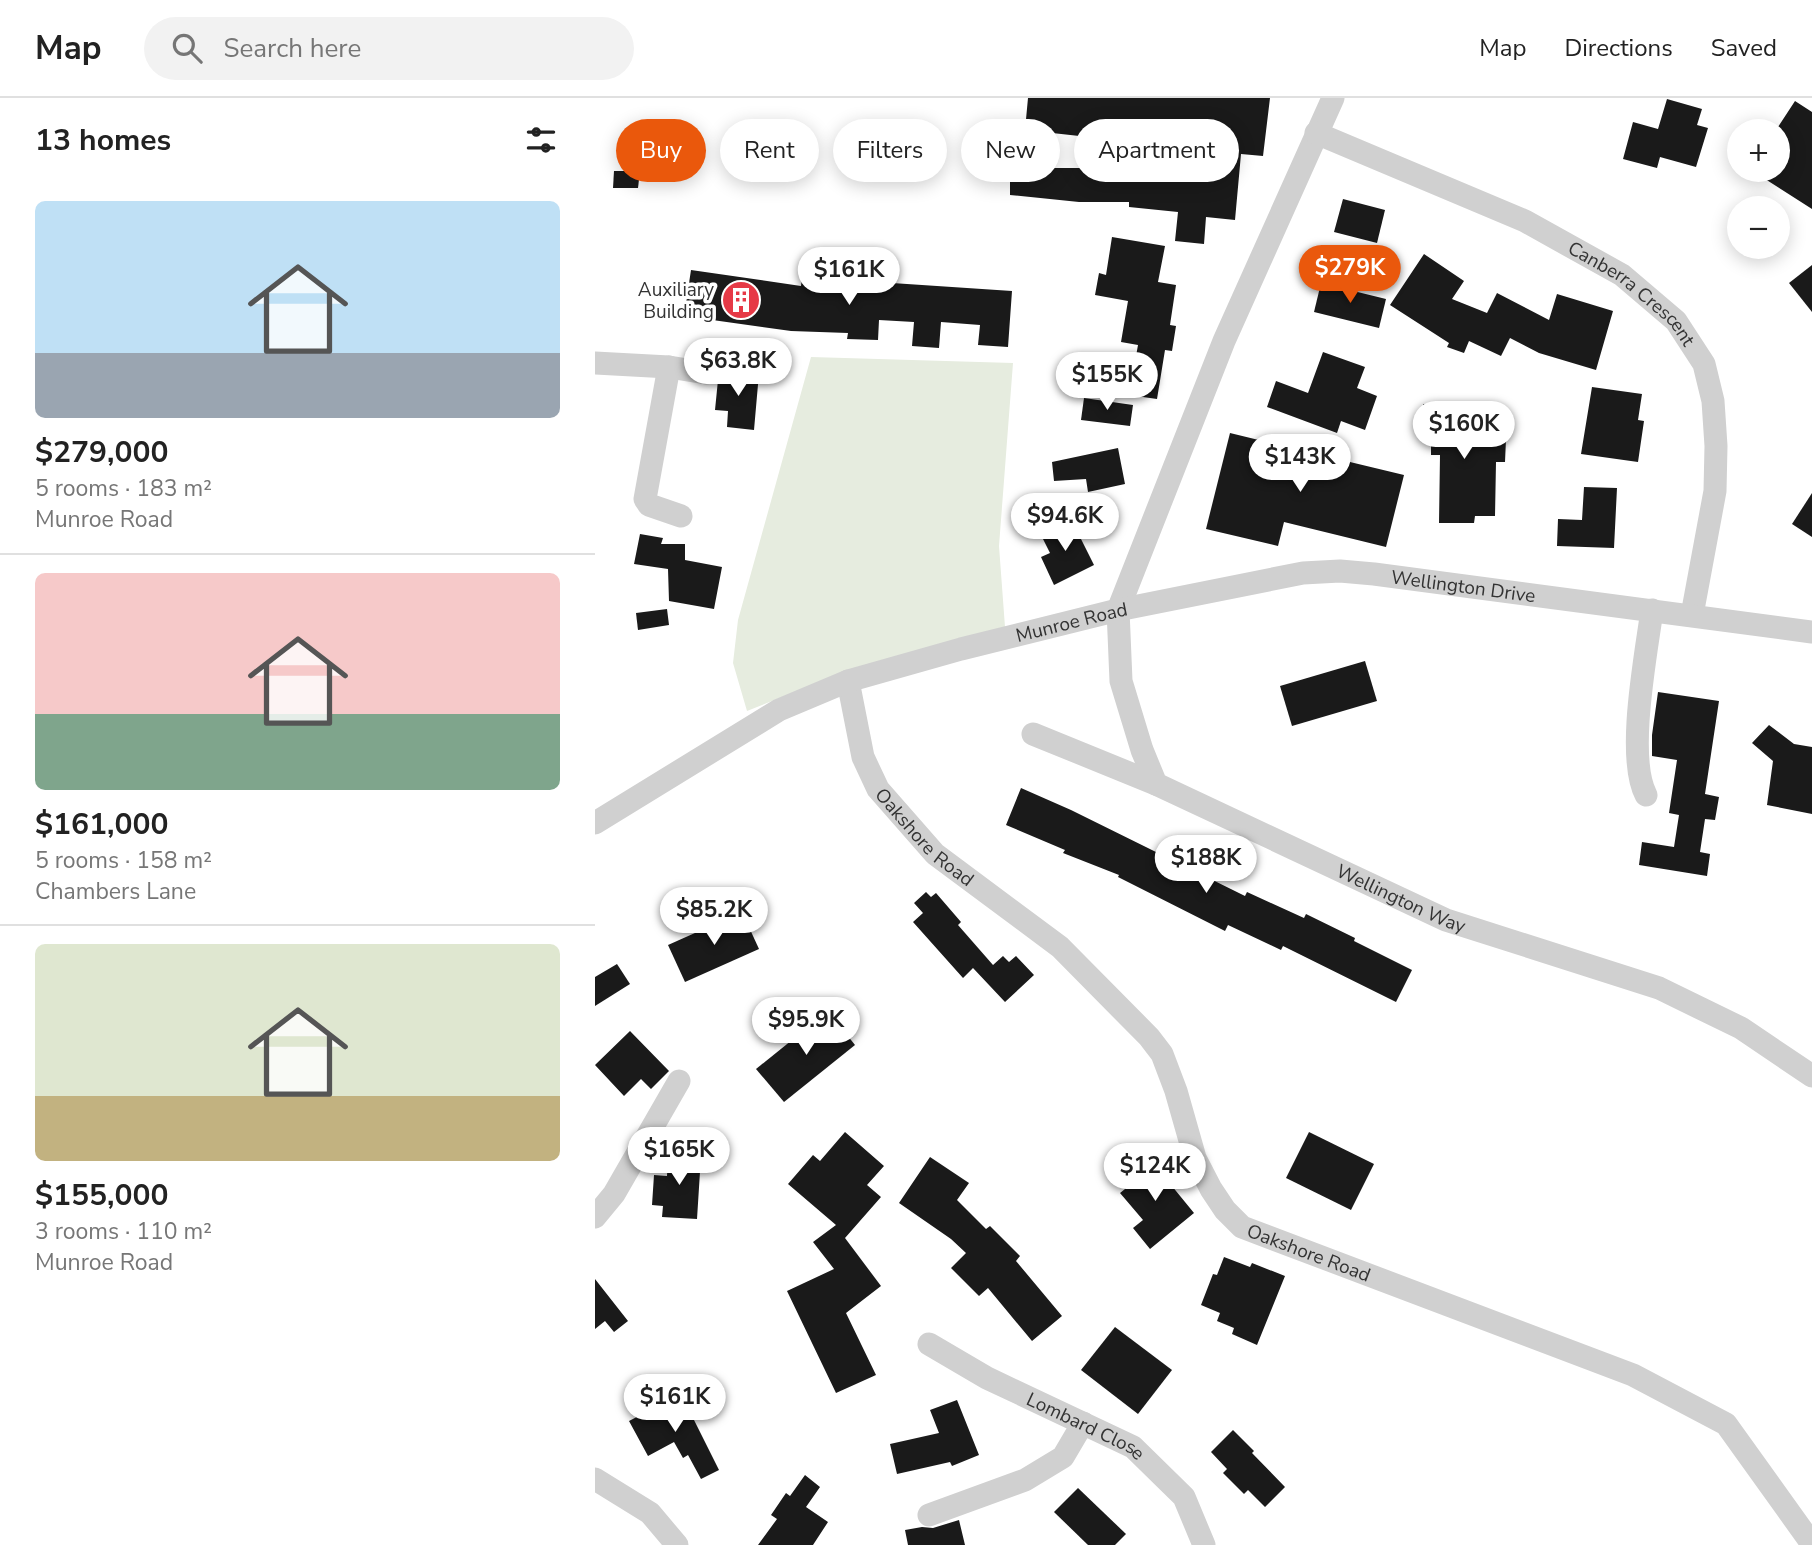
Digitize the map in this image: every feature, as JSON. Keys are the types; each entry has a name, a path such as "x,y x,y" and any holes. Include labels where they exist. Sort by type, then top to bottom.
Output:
{"street":[{"name":"Munroe Road","path":"595,823 779,710 848,681 961,649 1118,610 1224,341 1333,98"},
{"name":"Canberra Crescent","path":"1316,133 1525,220 1622,275 1676,321 1704,364 1713,401 1716,446 1716,491 1692,615"},
{"path":"595,363 669,367 706,373"},
{"path":"669,367 645,499 649,505 681,516"},
{"name":"Wellington Drive","path":"1118,610 1303,573 1340,571 1812,632"},
{"path":"1118,610 1121,681 1142,750 1156,785"},
{"path":"1646,795 1640,784 1636,760 1642,682 1652,610"},
{"name":"Oakshore Road","path":"848,681 863,757 878,789 935,854 1060,947 1149,1037 1162,1054 1176,1091 1195,1158 1225,1210 1243,1227 1633,1375 1727,1424 1812,1544"},
{"name":"Wellington Way","path":"1033,734 1156,785 1446,920 1659,988 1741,1028 1812,1076"},
{"path":"595,1217 614,1194 679,1081"},
{"name":"Lombard Close","path":"929,1345 987,1378 1133,1447 1184,1497 1204,1545"},
{"path":"929,1515 1025,1480 1063,1457 1083,1423"},
{"path":"595,1479 650,1513 677,1545"}],"shaded area":[{"path":"811,357 1013,363 999,546 1005,627 834,676 747,711 733,663 738,620"}],"building":[{"path":"1028,98 1270,98 1263,156 1241,154 1239,176 1239,119 1074,119 1074,135 1060,134 1060,119 1026,119"},
{"path":"1667,99 1702,109 1697,125 1708,128 1696,167 1660,157 1657,168 1623,159 1633,122 1658,129"},
{"path":"1795,101 1812,112 1812,209 1770,182 1790,182 1790,119 1783,119"},
{"path":"1060,168 1074,168 1074,182 1238,182 1235,220 1206,217 1204,244 1175,241 1178,212 1129,207 1129,202 1079,202 1010,195 1010,182 1060,182"},
{"path":"614,171 616,182 639,182 638,188 613,188"},
{"path":"1343,199 1385,210 1377,243 1334,232"},
{"path":"1112,237 1165,246 1158,282 1176,285 1170,325 1176,326 1172,351 1165,350 1157,399 1129,395 1138,345 1121,342 1128,301 1095,295 1099,273 1106,275"},
{"path":"1424,254 1464,281 1452,299 1487,313 1497,293 1549,320 1557,294 1613,311 1596,370 1539,353 1510,338 1501,356 1469,341 1464,353 1447,347 1449,343 1390,305"},
{"path":"1812,265 1812,312 1789,283"},
{"path":"691,270 801,286 802,277 1012,291 1008,347 978,345 980,325 941,322 939,348 912,346 914,322 879,320 878,340 847,339 848,333 791,331 684,316"},
{"path":"1321,283 1386,299 1379,328 1314,312"},
{"path":"1323,352 1365,367 1357,388 1377,396 1365,430 1341,421 1337,433 1267,407 1276,381 1308,393"},
{"path":"719,370 759,373 754,430 727,427 728,411 715,410"},
{"path":"1592,387 1642,394 1638,420 1644,421 1638,462 1581,454"},
{"path":"1084,398 1133,405 1130,426 1081,420"},
{"path":"1423,404 1484,404 1483,439 1506,439 1505,462 1496,462 1495,516 1475,516 1474,523 1439,523 1440,455 1431,455 1431,430 1423,430"},
{"path":"1230,433 1404,475 1386,547 1284,522 1278,546 1206,529"},
{"path":"1118,448 1125,484 1088,492 1086,479 1054,481 1052,462"},
{"path":"1584,487 1617,488 1614,548 1557,546 1558,519 1582,520"},
{"path":"1812,493 1812,537 1792,524"},
{"path":"1072,521 1094,565 1054,585 1041,557 1050,553 1040,533 1058,524 1060,528"},
{"path":"640,534 663,538 661,544 685,544 685,560 722,567 714,609 669,601 668,569 634,564"},
{"path":"667,609 669,625 638,630 636,613"},
{"path":"1365,661 1377,701 1292,726 1280,686"},
{"path":"1658,692 1719,701 1705,794 1719,797 1715,820 1705,819 1700,852 1710,854 1707,876 1639,865 1642,842 1674,847 1679,815 1669,813 1677,760 1652,756"},
{"path":"1769,725 1794,744 1812,747 1812,814 1767,805 1773,761 1752,743"},
{"path":"1021,788 1245,896 1247,892 1304,918 1306,914 1412,970 1396,1002 1283,946 1281,950 1228,925 1225,931 1118,877 1119,875 1063,853 1065,850 1006,825"},
{"path":"926,892 931,897 936,893 961,922 958,925 993,965 1003,956 1009,962 1016,956 1034,975 1005,1002 973,968 963,978 913,922 923,913 914,903"},
{"path":"742,912 759,949 685,982 668,945"},
{"path":"617,964 630,984 595,1006 595,977"},
{"path":"828,1011 855,1045 784,1102 756,1069"},
{"path":"630,1031 669,1071 651,1089 641,1079 624,1096 595,1065"},
{"path":"845,1132 884,1166 867,1185 881,1197 845,1238 881,1286 846,1313 876,1375 836,1393 787,1291 834,1269 813,1242 836,1225 788,1184 813,1155 820,1161"},
{"path":"1309,1132 1374,1164 1351,1210 1286,1178"},
{"path":"668,1154 701,1156 697,1219 662,1217 663,1206 652,1205 654,1175 667,1176"},
{"path":"930,1157 969,1183 957,1200 986,1229 990,1226 1020,1256 1016,1261 1062,1316 1032,1341 988,1288 979,1296 951,1268 966,1253 951,1239 899,1203"},
{"path":"1153,1157 1170,1178 1167,1180 1194,1213 1150,1249 1133,1228 1143,1220 1120,1193 1135,1181 1131,1175"},
{"path":"1224,1257 1250,1267 1252,1263 1285,1276 1257,1345 1232,1334 1234,1328 1217,1321 1220,1313 1201,1305 1213,1274 1217,1275"},
{"path":"595,1279 628,1321 614,1332 605,1321 595,1329"},
{"path":"1115,1327 1172,1370 1138,1414 1081,1370"},
{"path":"681,1394 719,1470 701,1479 688,1455 683,1458 674,1442 648,1456 629,1421"},
{"path":"957,1400 979,1455 952,1466 950,1462 897,1474 890,1444 939,1433 930,1410"},
{"path":"1233,1430 1285,1487 1265,1507 1248,1490 1244,1494 1223,1473 1227,1469 1211,1452"},
{"path":"805,1475 820,1487 806,1507 828,1522 813,1545 758,1545 777,1519 771,1515 786,1493 790,1496"},
{"path":"1078,1488 1126,1534 1115,1545 1088,1545 1054,1512"},
{"path":"959,1520 965,1545 908,1545 905,1530 933,1528"}],"place":[{"name":"Auxiliary Building","path":"741,300"}]}
